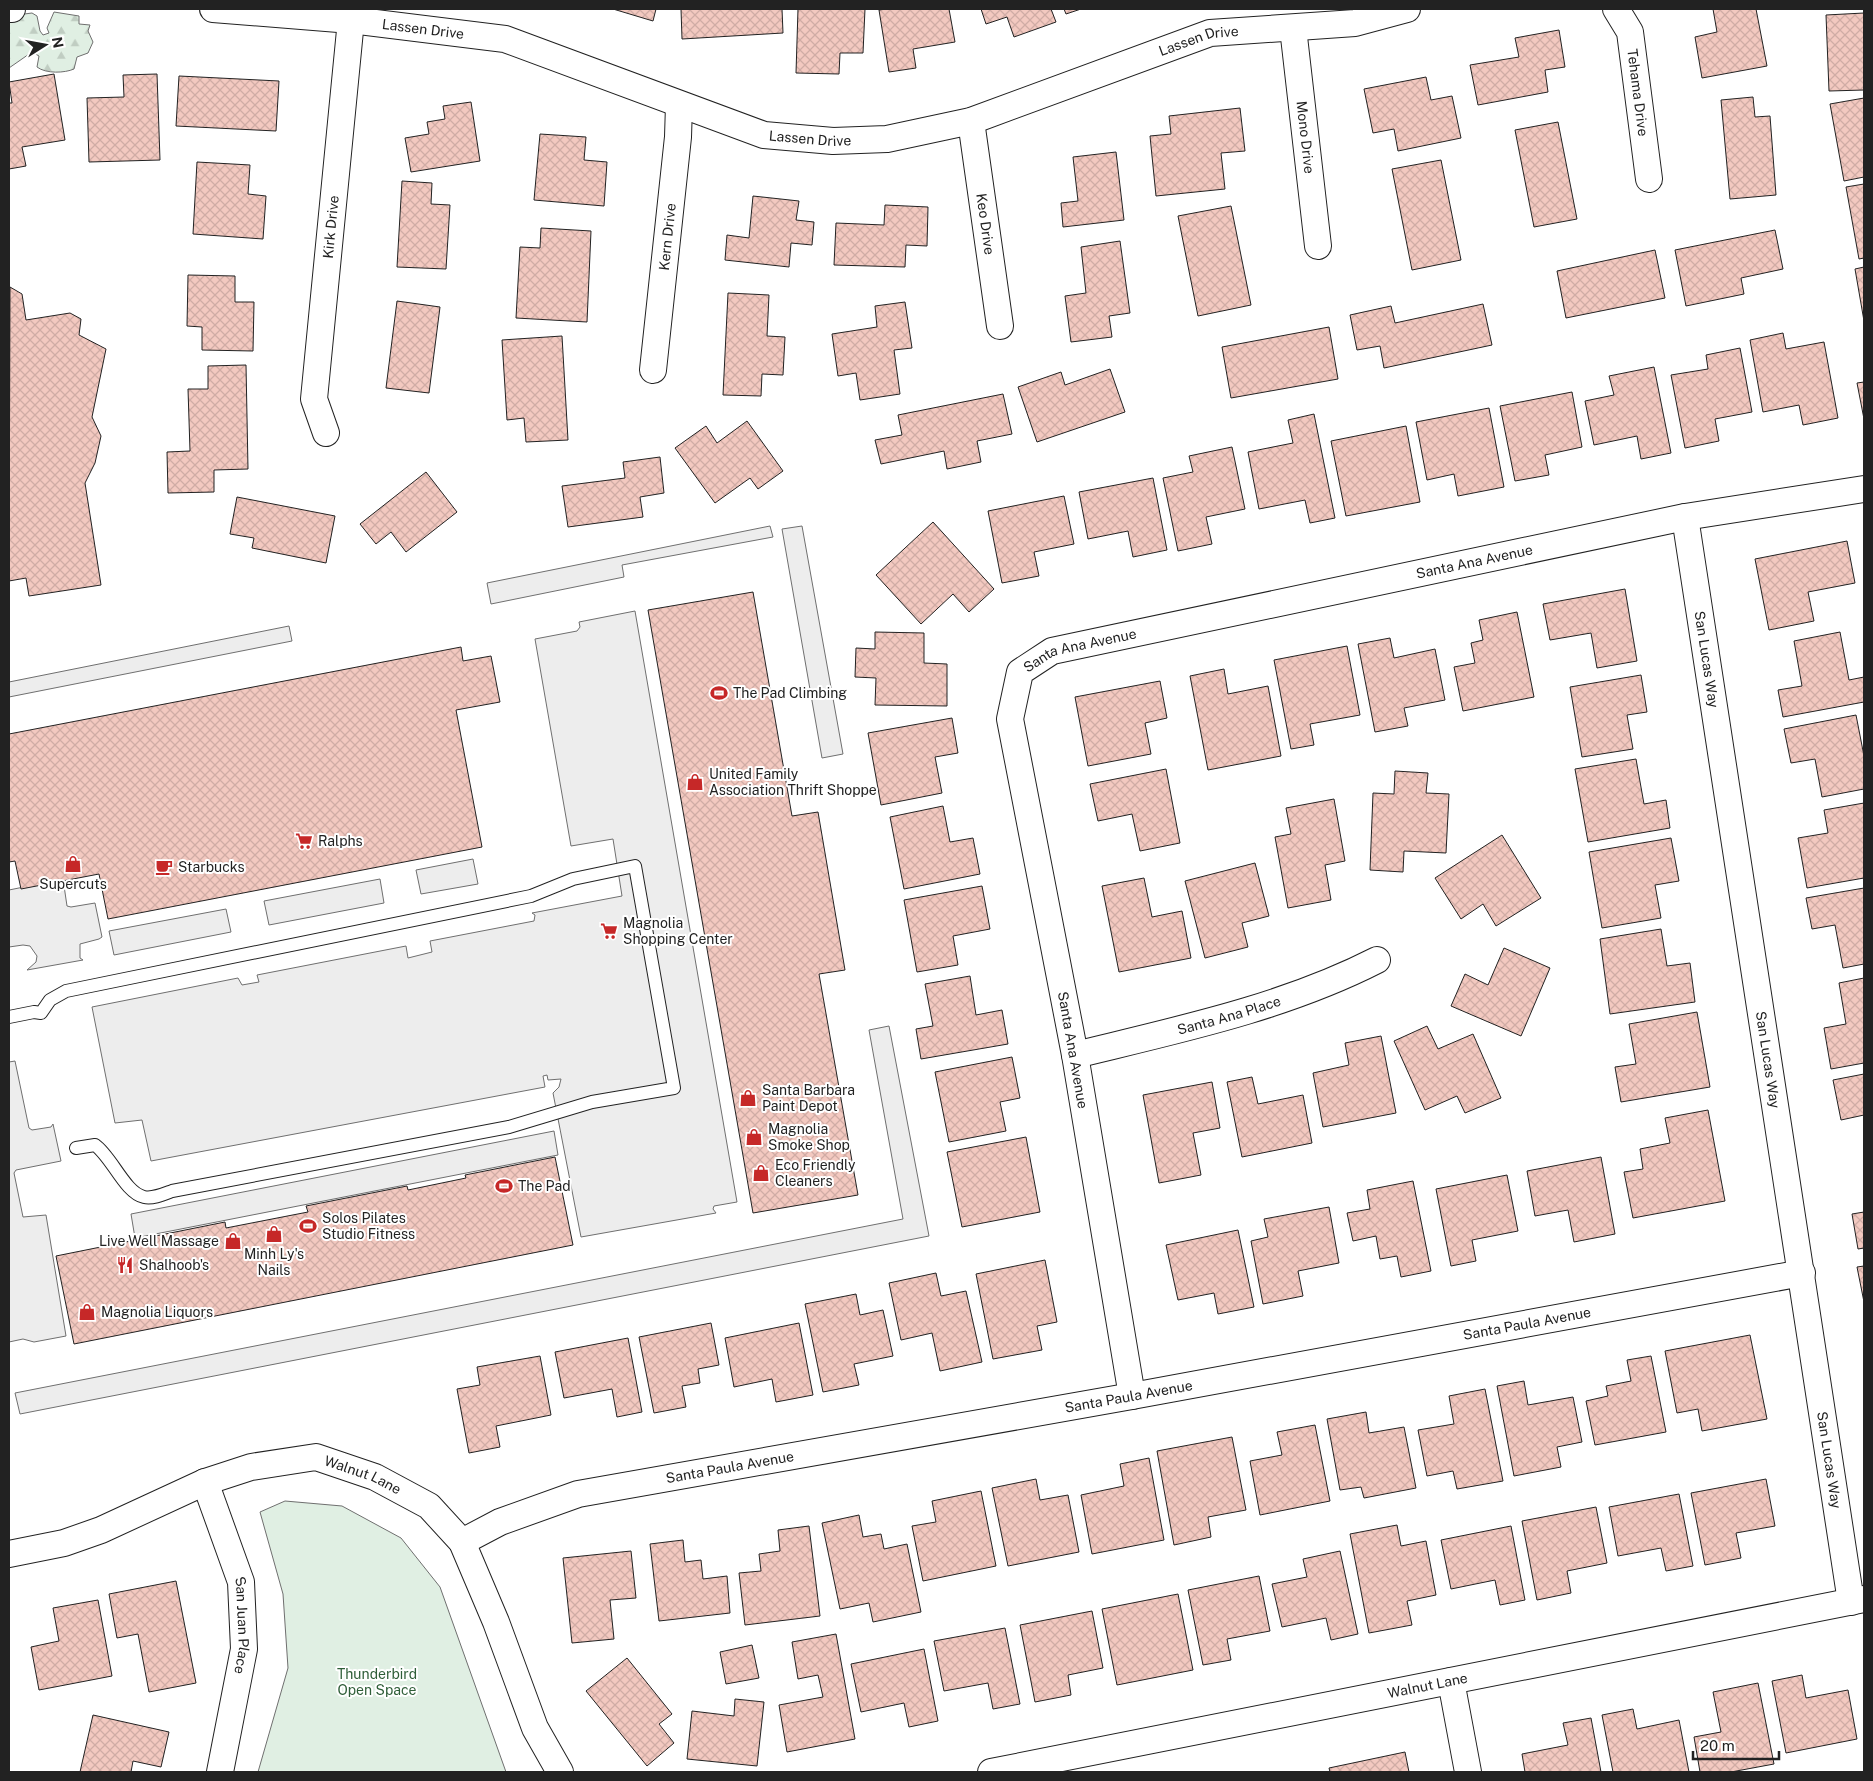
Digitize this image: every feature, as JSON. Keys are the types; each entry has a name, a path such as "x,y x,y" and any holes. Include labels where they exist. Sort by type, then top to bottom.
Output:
{"street":[{"name":"Lassen Drive","path":"214,9 351,20 505,40 564,60 679,105 764,135 834,141 887,139 971,121 1210,33 1355,23 1407,9"},
{"name":"Tehama Drive","path":"1616,9 1630,32 1649,179"},
{"name":"Kirk Drive","path":"326,433 314,399 351,20"},
{"name":"Mono Drive","path":"1294,28 1318,246"},
{"name":"Kern Drive","path":"654,370 678,137 679,105"},
{"name":"Keo Drive","path":"971,121 1000,326"},
{"name":"Santa Ana Avenue","path":"1132,1396 1075,1055 1010,720 1020,672 1052,651 1685,517 1864,489"},
{"name":"San Lucas Way","path":"1685,517 1802,1273 1858,1600"},
{"name":"Santa Ana Place","path":"1075,1055 1220,1019 1336,980 1377,960"},
{"name":"Santa Paula Avenue","path":"462,1542 500,1522 578,1494 1132,1396 1802,1273"},
{"name":"Walnut Lane","path":"9,1554 64,1543 101,1530 205,1482 251,1467 316,1457 375,1477 429,1506 462,1542 496,1622 535,1728 560,1772"},
{"name":"San Juan Place","path":"205,1482 241,1582 244,1649 220,1772"},
{"name":"Walnut Lane","path":"990,1772 1858,1600"},
{"path":"1451,1681 1468,1772"}],"lane":[{"path":"9,1017 34,1012 41,1014 50,1000 66,991 531,896 573,878 635,866 674,1088 592,1102 509,1127 172,1191 151,1198 144,1197 133,1190 95,1145 76,1148"}],"green space":[{"path":"54,12 79,16 79,24 90,25 88,31 93,42 88,53 77,57 74,69 66,71 50,72 37,67 39,56 32,52 9,68 9,16 32,13 37,16 40,31 43,35 49,33 47,28"},
{"name":"Thunderbird Open Space","path":"285,1501 342,1506 401,1538 440,1587 506,1772 258,1772 288,1668 283,1594 260,1512"}],"shaded area":[{"path":"770,526 773,537 622,565 624,577 491,604 487,583"},
{"path":"802,526 843,754 822,758 782,529"},
{"path":"635,611 737,1202 714,1206 713,1209 716,1213 581,1237 553,1093 559,1087 561,1079 548,1080 547,1075 543,1076 545,1087 151,1161 142,1120 115,1123 92,1007 238,978 242,985 259,982 257,975 406,946 408,958 432,952 430,941 534,921 535,915 532,913 622,896 613,839 571,846 535,639 577,631 580,627 579,622"},
{"path":"289,626 292,641 9,697 9,682"},
{"path":"473,859 478,884 421,894 416,870"},
{"path":"63,879 67,906 95,903 102,937 80,944 80,958 83,960 27,970 36,962 37,956 30,946 9,947 9,890"},
{"path":"380,879 384,903 269,925 264,901"},
{"path":"226,909 231,932 114,955 109,931"},
{"path":"889,1026 929,1236 20,1414 15,1393 903,1219 869,1030"},
{"path":"15,1061 29,1128 32,1130 51,1127 53,1124 61,1161 16,1170 14,1173 23,1217 46,1215 66,1336 34,1342 23,1339 9,1342 9,1062"},
{"path":"554,1131 558,1155 135,1238 131,1214"}],"building":[{"path":"613,9 656,9 653,21"},
{"path":"681,9 782,9 783,33 682,39"},
{"path":"798,9 865,9 863,53 840,53 839,74 796,73"},
{"path":"949,9 955,42 913,49 916,68 889,72 879,10"},
{"path":"981,9 1051,9 1056,22 1014,37 1007,17 986,24"},
{"path":"1064,9 1081,9 1066,14"},
{"path":"1713,9 1756,9 1767,66 1702,78 1695,37 1717,32"},
{"path":"1864,13 1864,90 1829,91 1826,15"},
{"path":"1559,30 1565,67 1545,70 1548,92 1478,105 1470,65 1519,57 1515,38"},
{"path":"54,74 65,140 22,147 26,166 9,169 9,103 12,103 9,82"},
{"path":"157,74 160,160 89,162 87,98 124,97 123,75"},
{"path":"179,76 279,81 276,131 176,126"},
{"path":"1426,77 1431,100 1452,96 1461,138 1398,151 1394,129 1373,133 1364,89"},
{"path":"1753,97 1755,117 1770,116 1776,195 1730,199 1721,100"},
{"path":"1864,98 1864,177 1844,181 1830,104"},
{"path":"471,102 480,161 411,172 405,138 429,134 427,122 445,119 443,106"},
{"path":"1240,108 1245,151 1221,153 1225,189 1156,196 1150,136 1171,134 1169,116"},
{"path":"1558,122 1577,219 1534,227 1515,130"},
{"path":"540,134 586,137 584,160 607,162 604,206 534,200"},
{"path":"1116,152 1124,220 1063,227 1061,203 1078,201 1073,157"},
{"path":"1441,160 1461,260 1412,270 1392,169"},
{"path":"197,162 250,165 248,194 266,196 263,239 193,234"},
{"path":"402,181 432,183 431,204 450,205 446,269 397,267"},
{"path":"1864,184 1864,258 1859,259 1846,187"},
{"path":"753,196 799,201 796,220 814,222 812,245 791,243 789,267 725,260 727,235 749,238"},
{"path":"885,205 928,207 927,246 906,245 905,267 834,265 836,223 884,225"},
{"path":"1231,206 1251,305 1198,316 1178,216"},
{"path":"541,228 591,231 587,322 516,318 520,247 540,248"},
{"path":"1775,230 1783,269 1741,278 1744,294 1686,306 1675,250"},
{"path":"1120,241 1130,313 1109,316 1112,337 1071,342 1065,296 1086,293 1081,247"},
{"path":"1655,250 1665,298 1566,318 1557,271"},
{"path":"1864,267 1864,321 1855,269"},
{"path":"188,275 235,276 235,302 254,302 253,351 202,350 202,327 187,326"},
{"path":"10,287 22,294 26,320 70,313 81,319 79,335 106,349 92,417 101,436 95,463 85,483 101,585 29,596 26,578 9,581"},
{"path":"728,293 769,295 767,336 785,337 783,375 762,374 761,396 723,395"},
{"path":"397,301 440,307 429,393 386,388"},
{"path":"905,302 912,348 894,350 900,394 860,400 856,373 838,376 832,334 877,327 875,306"},
{"path":"1483,304 1492,345 1384,368 1380,346 1357,350 1350,315 1391,306 1395,323"},
{"path":"1329,327 1338,379 1231,398 1222,347"},
{"path":"1783,333 1786,349 1824,342 1838,418 1803,425 1799,405 1763,412 1750,340"},
{"path":"562,336 568,440 526,442 524,418 507,420 502,340"},
{"path":"1740,348 1752,412 1715,419 1719,441 1685,448 1671,375 1708,369 1706,355"},
{"path":"246,365 248,469 214,470 214,492 168,493 167,452 190,451 188,389 208,389 208,366"},
{"path":"1654,367 1671,453 1641,459 1637,436 1594,445 1585,401 1614,395 1609,376"},
{"path":"1110,369 1125,412 1037,442 1018,387 1061,372 1065,385"},
{"path":"1864,382 1864,419 1857,383"},
{"path":"1572,392 1582,447 1545,455 1549,475 1515,481 1500,406"},
{"path":"1003,394 1012,434 977,441 981,462 947,469 944,451 881,464 875,440 902,435 898,415"},
{"path":"1489,408 1504,487 1458,496 1454,474 1427,480 1416,422"},
{"path":"1314,414 1335,518 1310,523 1305,500 1259,509 1248,452 1293,443 1288,420"},
{"path":"747,421 783,471 758,489 750,478 715,503 675,448 706,426 717,443"},
{"path":"1406,426 1420,502 1346,516 1331,441"},
{"path":"1232,447 1245,509 1206,517 1212,544 1178,551 1163,478 1193,472 1189,456"},
{"path":"660,457 664,493 640,497 643,517 568,527 562,486 625,478 623,462"},
{"path":"426,472 457,512 406,552 391,532 376,544 360,524"},
{"path":"1153,478 1167,550 1133,557 1128,531 1088,539 1079,492"},
{"path":"1064,496 1074,544 1034,552 1039,576 1002,583 988,511"},
{"path":"237,497 335,516 326,563 252,548 254,538 230,534"},
{"path":"933,522 994,589 969,612 953,594 921,624 876,575"},
{"path":"1847,541 1855,583 1808,592 1814,621 1769,630 1755,559"},
{"path":"1625,589 1637,661 1597,668 1591,633 1550,640 1543,604"},
{"path":"753,592 792,816 818,812 845,970 819,974 858,1195 753,1213 648,610"},
{"path":"1517,612 1534,697 1463,711 1454,667 1475,663 1471,643 1483,640 1479,620"},
{"path":"875,632 924,633 924,663 947,664 947,706 875,705 876,678 855,677 856,648 875,649"},
{"path":"1840,632 1849,680 1864,677 1864,702 1783,717 1778,690 1802,686 1794,641"},
{"path":"1390,638 1394,658 1435,649 1445,700 1404,708 1408,726 1375,732 1358,644"},
{"path":"1347,646 1360,715 1310,724 1314,745 1291,749 1274,660"},
{"path":"461,647 463,661 491,656 500,702 456,710 482,847 108,919 99,874 21,889 15,861 9,862 9,734"},
{"path":"1224,669 1228,694 1268,686 1281,756 1208,770 1190,676"},
{"path":"1641,675 1647,712 1627,715 1633,749 1582,757 1570,687"},
{"path":"1160,681 1167,718 1145,723 1151,754 1088,766 1075,697"},
{"path":"1856,715 1864,756 1864,789 1822,797 1815,759 1791,763 1784,729"},
{"path":"952,718 958,753 935,757 942,793 881,805 868,733"},
{"path":"1636,759 1644,804 1666,800 1670,828 1588,842 1575,769"},
{"path":"1166,769 1180,843 1140,851 1132,814 1098,821 1090,784"},
{"path":"1395,771 1428,773 1426,793 1449,794 1446,853 1404,851 1403,872 1370,870 1373,793 1394,794"},
{"path":"1334,799 1345,861 1325,865 1331,900 1288,908 1275,837 1291,834 1286,808"},
{"path":"1864,803 1864,878 1807,888 1798,838 1828,833 1824,810"},
{"path":"943,806 950,842 973,838 980,874 904,889 890,817"},
{"path":"1502,835 1541,898 1496,926 1483,904 1461,919 1435,878"},
{"path":"1671,838 1679,881 1655,885 1661,918 1602,928 1589,852"},
{"path":"1255,863 1269,916 1242,923 1248,947 1205,958 1185,881"},
{"path":"1144,878 1152,917 1182,911 1191,958 1119,972 1102,886"},
{"path":"982,886 990,929 953,936 958,965 917,972 904,900"},
{"path":"1864,888 1864,964 1843,968 1835,925 1812,929 1806,898"},
{"path":"1661,929 1667,966 1690,963 1695,1002 1610,1014 1600,939"},
{"path":"1504,948 1550,968 1521,1036 1451,1006 1465,974 1488,985"},
{"path":"970,976 976,1015 1002,1010 1008,1044 921,1059 916,1029 933,1026 925,984"},
{"path":"1864,978 1864,1063 1831,1069 1824,1028 1846,1024 1839,983"},
{"path":"1697,1012 1710,1087 1621,1102 1615,1067 1636,1064 1629,1024"},
{"path":"1427,1026 1438,1049 1473,1034 1501,1098 1465,1113 1457,1096 1425,1110 1394,1041"},
{"path":"1381,1036 1396,1113 1323,1127 1313,1073 1349,1065 1345,1043"},
{"path":"1012,1057 1020,1098 1000,1102 1006,1131 949,1142 935,1072"},
{"path":"1864,1074 1864,1115 1841,1120 1833,1080"},
{"path":"1252,1077 1258,1104 1303,1095 1312,1143 1242,1157 1227,1082"},
{"path":"1212,1082 1220,1128 1193,1133 1201,1175 1159,1183 1143,1095"},
{"path":"1708,1110 1725,1201 1633,1218 1624,1172 1643,1169 1640,1149 1670,1143 1665,1118"},
{"path":"1026,1137 1040,1212 962,1227 947,1152"},
{"path":"555,1157 573,1245 74,1344 56,1256 225,1222 226,1228 308,1212 306,1206 407,1186 408,1190 466,1178 465,1175"},
{"path":"1601,1157 1615,1234 1574,1242 1568,1210 1535,1216 1527,1171"},
{"path":"1507,1175 1518,1231 1472,1240 1476,1261 1451,1266 1436,1189"},
{"path":"1413,1181 1431,1271 1401,1277 1397,1256 1380,1259 1376,1236 1353,1241 1347,1213 1370,1209 1367,1190"},
{"path":"1329,1207 1339,1263 1298,1271 1303,1296 1263,1304 1251,1241 1268,1237 1264,1219"},
{"path":"1864,1212 1864,1248 1858,1249 1852,1214"},
{"path":"1238,1230 1254,1307 1218,1314 1214,1293 1178,1300 1166,1245"},
{"path":"1045,1260 1057,1322 1037,1326 1042,1350 993,1359 976,1274"},
{"path":"1864,1266 1864,1302 1857,1267"},
{"path":"936,1273 941,1296 966,1291 982,1362 940,1371 932,1333 901,1340 889,1283"},
{"path":"856,1294 860,1315 883,1310 893,1356 854,1364 859,1385 823,1392 805,1304"},
{"path":"711,1323 719,1365 698,1369 700,1383 682,1386 686,1407 654,1413 639,1337"},
{"path":"799,1323 813,1395 776,1402 772,1379 734,1387 725,1338"},
{"path":"1750,1335 1767,1419 1702,1431 1698,1409 1677,1413 1665,1351"},
{"path":"628,1338 642,1412 617,1417 612,1389 564,1398 555,1352"},
{"path":"540,1356 551,1415 496,1426 500,1447 469,1453 457,1389 480,1385 477,1367"},
{"path":"1651,1356 1666,1432 1595,1445 1586,1401 1608,1396 1606,1386 1631,1381 1627,1360"},
{"path":"1524,1381 1528,1405 1573,1397 1582,1442 1557,1447 1561,1467 1514,1476 1497,1386"},
{"path":"1485,1389 1503,1481 1457,1489 1453,1471 1427,1476 1418,1430 1454,1424 1449,1396"},
{"path":"1366,1412 1369,1433 1404,1427 1416,1488 1364,1498 1361,1487 1340,1490 1327,1419"},
{"path":"1315,1425 1330,1501 1260,1515 1250,1461 1282,1455 1277,1432"},
{"path":"1232,1437 1246,1510 1208,1517 1211,1537 1174,1545 1157,1451"},
{"path":"1149,1458 1164,1540 1092,1554 1081,1495 1124,1486 1120,1464"},
{"path":"1036,1479 1040,1500 1068,1495 1079,1552 1008,1566 992,1488"},
{"path":"1766,1479 1775,1526 1736,1533 1741,1558 1705,1565 1691,1493"},
{"path":"981,1491 996,1566 923,1581 912,1526 936,1522 932,1501"},
{"path":"1679,1494 1693,1566 1666,1571 1661,1548 1618,1556 1609,1507"},
{"path":"1596,1507 1607,1563 1567,1571 1571,1593 1537,1600 1522,1521"},
{"path":"859,1515 863,1537 881,1534 884,1549 907,1544 921,1612 873,1622 869,1603 840,1609 822,1523"},
{"path":"1397,1525 1401,1546 1426,1541 1436,1595 1407,1601 1412,1625 1369,1633 1350,1534"},
{"path":"809,1526 820,1616 745,1625 739,1573 761,1571 759,1554 780,1551 778,1530"},
{"path":"1511,1526 1525,1600 1500,1605 1495,1580 1451,1589 1441,1540"},
{"path":"683,1540 685,1562 701,1560 703,1579 727,1576 730,1613 659,1621 650,1544"},
{"path":"631,1551 636,1598 610,1600 614,1639 572,1643 563,1558"},
{"path":"1340,1551 1358,1634 1331,1640 1326,1618 1282,1627 1272,1584 1307,1577 1303,1559"},
{"path":"1259,1576 1270,1631 1227,1639 1231,1660 1203,1665 1188,1590"},
{"path":"176,1581 196,1683 149,1692 138,1634 117,1638 109,1594"},
{"path":"1178,1594 1193,1670 1117,1685 1102,1609"},
{"path":"98,1600 112,1676 39,1690 31,1647 59,1641 53,1608"},
{"path":"1092,1611 1103,1668 1068,1675 1071,1695 1035,1702 1020,1625"},
{"path":"1005,1628 1020,1704 993,1709 988,1683 944,1691 934,1641"},
{"path":"836,1634 855,1739 787,1752 779,1705 823,1697 818,1675 798,1679 792,1642"},
{"path":"752,1645 759,1678 726,1684 720,1652"},
{"path":"924,1649 938,1721 909,1727 904,1703 861,1712 851,1664"},
{"path":"627,1658 672,1714 659,1724 674,1743 647,1766 586,1691"},
{"path":"1802,1675 1806,1698 1848,1690 1857,1739 1786,1753 1772,1681"},
{"path":"1758,1683 1774,1764 1731,1772 1700,1772 1694,1737 1721,1732 1713,1692"},
{"path":"735,1699 764,1702 757,1766 687,1759 692,1711 734,1716"},
{"path":"1633,1709 1637,1729 1679,1720 1689,1772 1613,1772 1602,1715"},
{"path":"93,1715 169,1732 161,1767 133,1761 131,1772 80,1772"},
{"path":"1591,1718 1601,1772 1525,1772 1522,1754 1568,1745 1563,1723"},
{"path":"1405,1752 1409,1772 1330,1772 1329,1768"}],"place":[{"name":"The Pad Climbing","path":"719,693"},
{"name":"United Family Association Thrift Shoppe","path":"695,782"},
{"name":"Ralphs","path":"304,841"},
{"name":"Supercuts","path":"73,864"},
{"name":"Starbucks","path":"164,867"},
{"name":"Magnolia Shopping Center","path":"609,931"},
{"name":"Santa Barbara Paint Depot","path":"748,1098"},
{"name":"Magnolia Smoke Shop","path":"754,1137"},
{"name":"Eco Friendly Cleaners","path":"761,1173"},
{"name":"The Pad","path":"504,1186"},
{"name":"Solos Pilates Studio Fitness","path":"308,1226"},
{"name":"Minh Ly's Nails","path":"274,1234"},
{"name":"Live Well Massage","path":"233,1241"},
{"name":"Shalhoob's","path":"125,1265"},
{"name":"Magnolia Liquors","path":"87,1312"}]}
